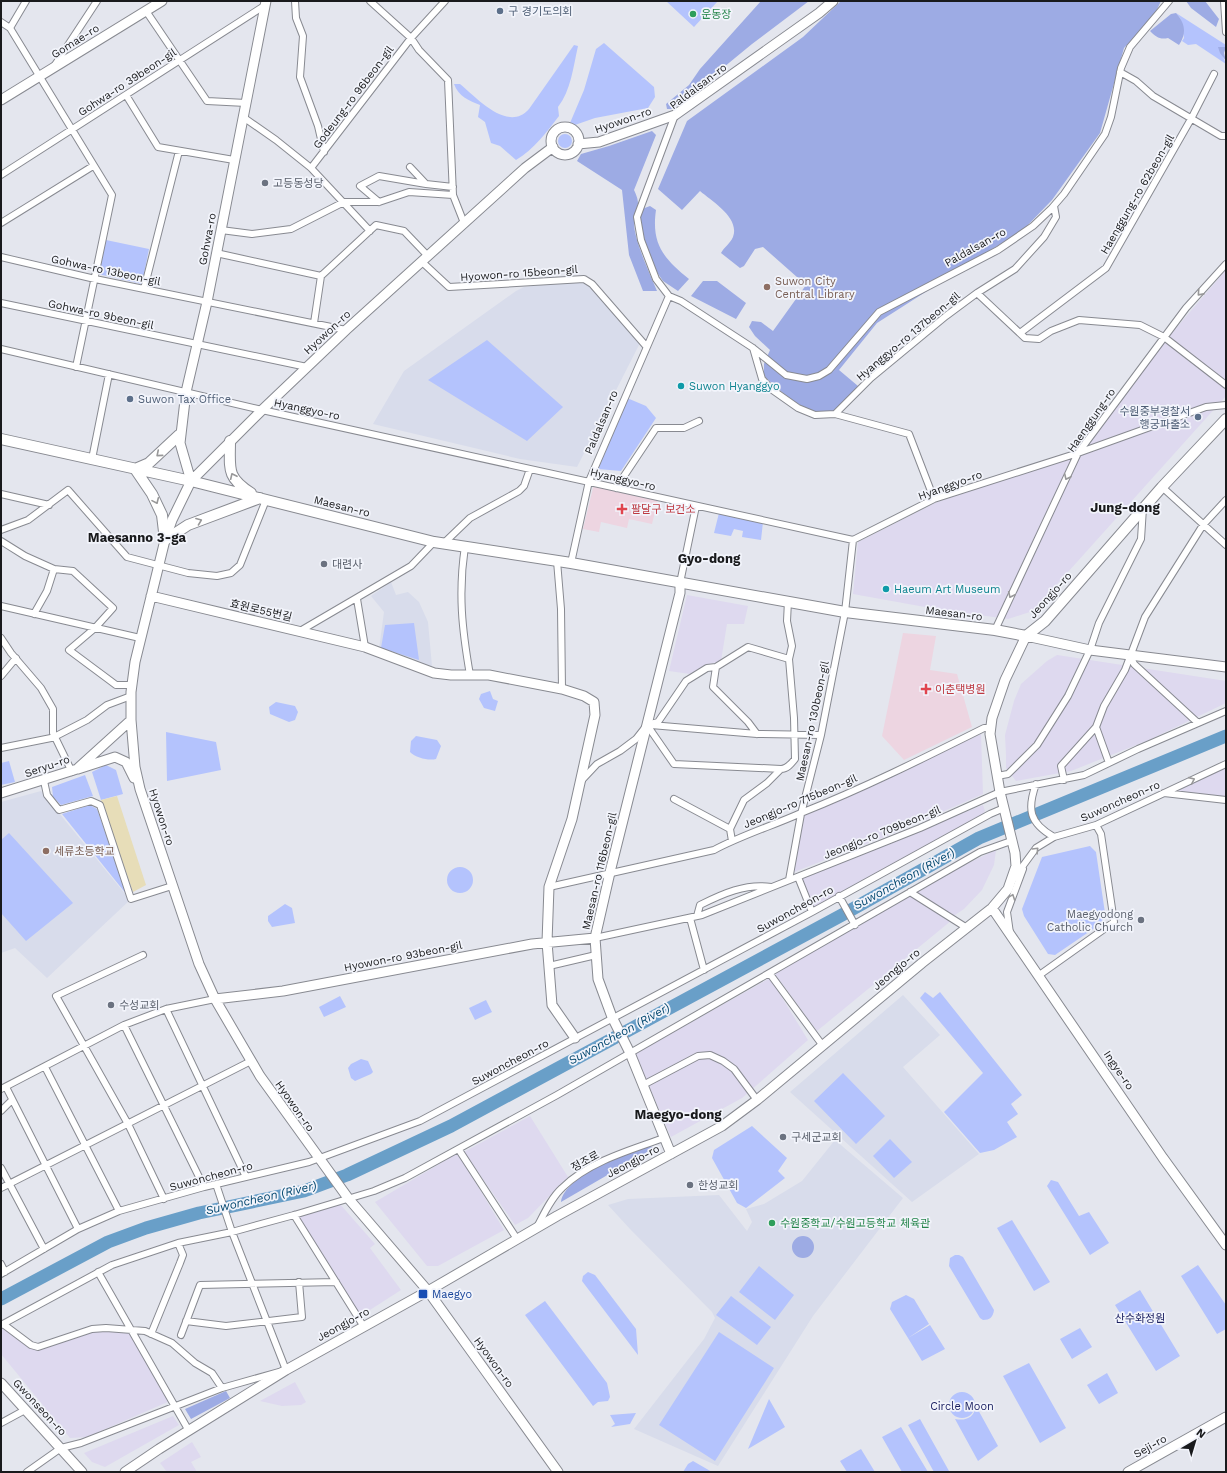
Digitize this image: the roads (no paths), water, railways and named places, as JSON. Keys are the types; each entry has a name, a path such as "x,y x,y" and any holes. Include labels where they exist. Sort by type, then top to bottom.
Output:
{"main road":[{"name":"Jeongjo-ro","path":"1026,636 1045,621 1162,487 1226,419"},
{"path":"1199,448 1211,445 1226,429"},
{"path":"180,435 149,463 135,469 152,494 162,515 165,540 188,525 263,499"},
{"name":"Maesan-ro","path":"1,439 191,481 434,542 571,563 845,612 995,630 1026,636"},
{"path":"230,442 230,467 233,478 238,485 263,499"}],"street":[{"path":"10,28 26,1"},
{"path":"53,68 97,1"},
{"name":"Gomae-ro","path":"2,98 162,1"},
{"path":"295,1 296,18 303,36 300,77 318,126 324,152"},
{"path":"370,1 411,38 419,50 448,80 453,187 454,195 464,223"},
{"name":"Godeung-ro 96beon-gil","path":"311,168 411,38 446,1"},
{"name":"Paldalsan-ro","path":"833,1 819,13 675,115 637,217 641,240 656,279 669,296 681,300 753,348 786,375 807,379 819,376 829,370 879,312 998,250 1032,226 1054,206 1064,194 1105,134 1111,117 1120,72 1130,47 1169,1"},
{"path":"1224,1 1226,32"},
{"name":"Gohwa-ro 39beon-gil","path":"1,175 265,4"},
{"name":"Gohwa-ro","path":"191,481 181,450 180,435 186,392 208,302 216,253 265,4"},
{"path":"146,11 207,101 246,103"},
{"path":"1,22 10,28 112,195 76,367"},
{"path":"1120,72 1136,81 1152,96 1221,136 1226,136"},
{"name":"Haenggung-ro 62beon-gil","path":"1020,333 1106,268 1191,119 1214,74"},
{"path":"126,95 158,148 234,160"},
{"name":"Hyowon-ro","path":"558,1472 428,1291 320,1161 251,1061 215,999 199,964 140,789 135,767 131,720 131,696 140,638 165,540 172,520 191,481 262,410 346,330 525,168 553,147 558,153 567,154 574,150 578,144 599,142 675,115"},
{"path":"243,117 276,140 311,168 370,231"},
{"path":"553,147 551,142 553,133 564,127 569,128 576,133 578,144"},
{"path":"144,289 179,152"},
{"path":"1,223 93,166"},
{"path":"410,167 426,184"},
{"path":"379,202 360,186 379,176 453,187"},
{"path":"221,230 252,234 291,228 344,202 379,202 409,192 454,195"},
{"name":"Hyanggyo-ro 137beon-gil","path":"835,414 871,378 977,293 1015,269 1039,242 1056,217 1054,206"},
{"path":"314,323 321,276 376,225 404,231 424,258"},
{"path":"216,253 321,276"},
{"name":"Gohwa-ro 13beon-gil","path":"1,257 144,289 346,330"},
{"name":"Hyowon-ro 15beon-gil","path":"424,258 449,287 584,279 592,284 646,346"},
{"name":"Haenggung-ro","path":"995,630 1078,452 1186,308 1226,264"},
{"path":"977,293 1025,338 1040,339 1051,331 1079,320 1140,325 1164,337 1226,384"},
{"name":"Paldalsan-ro","path":"571,563 589,481 646,346 669,296"},
{"name":"Gohwa-ro 9beon-gil","path":"1,303 307,367"},
{"path":"753,348 762,379 771,389 798,408 815,415 835,414 909,434 934,499"},
{"name":"Hyanggyo-ro","path":"1,349 262,410 853,540 934,499 1078,452 1206,407 1226,405"},
{"path":"92,459 109,374"},
{"path":"616,488 656,428 684,428 699,421"},
{"path":"444,543 470,518 519,492 524,486 530,469"},
{"path":"1162,487 1226,545"},
{"path":"1,530 28,520 68,490 126,557 188,573 218,576 231,573 240,565 263,499"},
{"path":"1,494 48,505"},
{"path":"1064,780 1062,766 1096,727 1104,706 1125,670 1145,618 1203,525 1226,500"},
{"path":"680,583 696,506"},
{"path":"997,776 1008,774 1037,745 1068,696 1090,650 1099,623 1141,540 1144,526 1144,508"},
{"name":"Maesan-ro 130beon-gil","path":"789,880 801,814 821,736 845,612 853,540"},
{"path":"300,632 411,566 434,542"},
{"path":"1,543 54,569 73,571 113,608 95,628 69,650 116,685 132,686"},
{"path":"465,546 460,576 460,606 463,638 470,674"},
{"path":"557,561 561,609 562,689"},
{"path":"34,614 47,591 54,569"},
{"name":"Maesan-ro 116beon-gil","path":"671,1154 629,1051 613,1020 598,979 595,938 609,875 680,593 680,583"},
{"name":"효원로55번길","path":"151,596 365,647 434,673 489,675 562,689 584,696 594,702 595,715 585,752 581,781"},
{"path":"357,599 365,647"},
{"path":"648,725 674,764 784,769 795,759 793,735 794,718 789,659 792,646 787,621 788,601"},
{"path":"1,606 140,638"},
{"name":"Maesan-ro","path":"1026,636 1090,650 1226,667"},
{"name":"Jeongjo-ro","path":"125,1472 286,1370 428,1291 536,1228 722,1126 757,1100 922,963 992,908 1008,890 1016,866 1015,853 1010,839 1000,792 990,734 1005,680 1026,636"},
{"path":"1,638 41,688 53,709 53,733 75,770 107,758 117,757 128,765 140,789"},
{"name":"Maesan-ro 116beon-gil","path":"581,781 597,764 620,751 636,739 648,725 658,722 686,681 707,668 716,667 748,647 789,659"},
{"path":"1130,655 1134,664 1198,723"},
{"path":"1,676 16,658"},
{"path":"716,667 713,687 748,722 757,734"},
{"path":"58,736 87,720 107,706 131,696"},
{"path":"1000,792 1084,775 1226,711"},
{"name":"Seryu-ro","path":"1,793 75,770 131,720"},
{"path":"648,725 757,734 821,736"},
{"path":"1096,727 1109,763"},
{"name":"Jeongjo-ro 715beon-gil","path":"549,887 609,875 714,850 732,841 801,814 917,761 984,728 991,728"},
{"path":"1,748 51,738"},
{"name":"Suwoncheon-ro","path":"1012,880 1036,848 1054,837 1096,824 1226,764"},
{"path":"732,841 730,829 744,800 767,783 781,769"},
{"path":"44,780 47,795 59,810 91,801 100,805 131,899 172,886"},
{"path":"575,1038 552,1005 547,942 549,887 572,818 581,781"},
{"path":"1036,784 1030,806 1032,814 1042,829 1054,837"},
{"name":"Jeongjo-ro 709beon-gil","path":"595,938 697,916 920,828 1000,792"},
{"path":"1163,793 1226,800"},
{"path":"674,799 730,829"},
{"name":"Suwoncheon-ro","path":"3,1273 78,1229 119,1211 246,1176 320,1161 420,1121 575,1038 613,1020 990,814 1004,810"},
{"path":"1038,976 1114,922 1101,834 1096,824"},
{"path":"222,1388 212,1373 195,1363 172,1343 151,1334 131,1330 106,1328 92,1329 38,1347 31,1345 2,1324 112,1265 178,1243 232,1232 294,1215 346,1194 374,1191 405,1178 459,1150 629,1051 770,974 980,852 1010,839"},
{"path":"1010,933 1007,912 1025,863"},
{"path":"798,877 812,912"},
{"name":"Jeongjo-ro 709beon-gil","path":"697,916 700,905 716,897 758,885 772,887"},
{"path":"910,892 967,928"},
{"path":"839,896 855,925"},
{"name":"Ingye-ro","path":"992,908 1163,1158 1226,1245"},
{"path":"690,918 704,970"},
{"name":"Hyowon-ro 93beon-gil","path":"215,999 283,991 547,942 595,938"},
{"path":"144,955 56,996 85,1045 128,1124 164,1199"},
{"path":"549,966 596,955"},
{"path":"770,974 823,1046"},
{"path":"78,1229 3,1088 124,1025 166,1009 215,999"},
{"path":"166,1009 246,1176"},
{"path":"124,1025 204,1187"},
{"path":"643,1085 698,1056 710,1055 734,1069 757,1100"},
{"path":"1,1188 251,1061"},
{"path":"45,1067 119,1211"},
{"path":"1,1111 11,1101"},
{"name":"정조로","path":"536,1228 562,1188 585,1170 627,1151 664,1138"},
{"path":"459,1150 517,1239"},
{"path":"1,1168 44,1249"},
{"path":"216,1184 232,1232 286,1370"},
{"path":"294,1215 364,1327"},
{"path":"151,1334 180,1263 182,1254 178,1243"},
{"path":"1,1264 3,1273"},
{"path":"98,1272 189,1431"},
{"path":"186,1321 226,1326 267,1323 302,1317 299,1282"},
{"path":"181,1335 200,1285 336,1282"},
{"name":"Jeongjo-ro","path":"61,1448 81,1443 174,1405 222,1388 286,1370"},
{"name":"Gwonseon-ro","path":"1,1383 82,1472"},
{"path":"1,1423 25,1410"},
{"name":"Seji-ro","path":"1128,1472 1226,1417"},
{"name":"Gwonseon-ro","path":"27,1472 61,1448"}],"waterway":[{"name":"Suwoncheon (River)","path":"1,1299 108,1242 146,1228 199,1213 304,1191 347,1175 451,1126 842,915 979,838 1226,736"}],"place":[{"name":"구 경기도의회","path":"500,11"},
{"name":"운동장","path":"693,14"},
{"name":"고등동성당","path":"265,183"},
{"name":"Suwon City Central Library","path":"767,287"},
{"name":"Suwon Hyanggyo","path":"681,386"},
{"name":"Suwon Tax Office","path":"130,399"},
{"name":"수원중부경찰서 행궁파출소","path":"1198,417"},
{"name":"팔달구 보건소","path":"622,509"},
{"name":"대련사","path":"324,564"},
{"name":"Haeum Art Museum","path":"886,589"},
{"name":"이춘택병원","path":"926,689"},
{"name":"세류초등학교","path":"46,851"},
{"name":"Maegyodong Catholic Church","path":"1141,920"},
{"name":"수성교회","path":"111,1005"},
{"name":"구세군교회","path":"783,1137"},
{"name":"한성교회","path":"690,1185"},
{"name":"수원중학교/수원고등학교 체육관","path":"772,1223"},
{"name":"Maegyo","path":"423,1294"}],"district":[{"name":"Jung-dong","path":"1125,507"},
{"name":"Maesanno 3-ga","path":"137,537"},
{"name":"Gyo-dong","path":"709,558"},
{"name":"Maegyo-dong","path":"678,1114"}],"park label":[{"name":"산수화정원","path":"1140,1318"},
{"name":"Circle Moon","path":"962,1406"}]}
